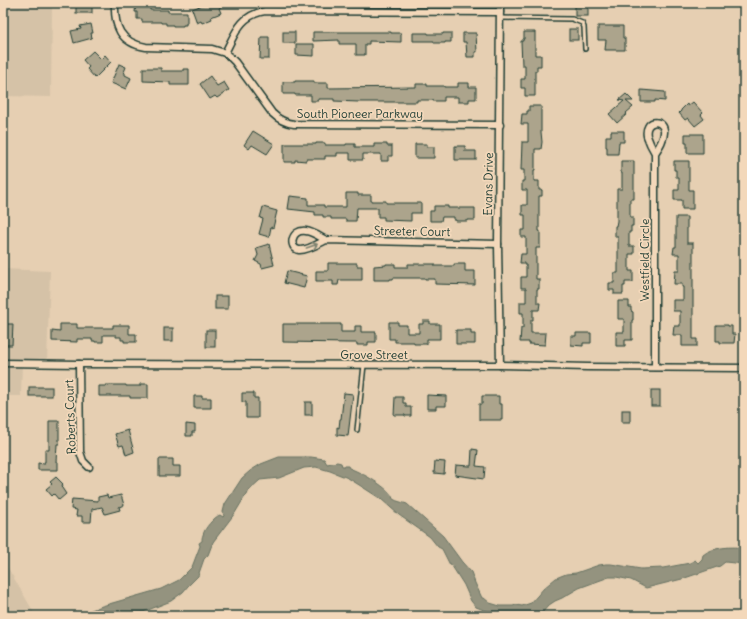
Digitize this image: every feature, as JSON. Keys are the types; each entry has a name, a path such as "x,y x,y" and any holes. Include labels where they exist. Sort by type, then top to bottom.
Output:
{"street":[{"path":"114,3 118,28 126,38 135,44 146,47 212,49 225,53 241,23 251,15 265,11 500,15"},
{"name":"Evans Drive","path":"500,3 498,244 500,365"},
{"name":"South Pioneer Parkway","path":"225,53 236,62 275,116 287,123 500,124"},
{"name":"Westfield Circle","path":"655,153 664,135 663,126 655,122 648,125 647,129 647,135 655,153 655,367"},
{"name":"Streeter Court","path":"326,240 313,247 300,250 293,245 292,241 295,234 305,231 326,240 498,244"},
{"name":"Grove Street","path":"3,363 500,365 744,368"},
{"name":"Roberts Court","path":"79,364 80,452 83,461 89,467"}],"lane":[{"path":"500,15 572,19 582,23 584,27 584,49"},
{"path":"357,430 364,365"}],"shaded area":[{"path":"3,3 52,3 51,97 3,96"},
{"path":"3,269 50,271 47,363 22,363 21,396 6,396 8,568 36,616 3,616"},
{"path":"279,457 311,457 324,459 327,464 337,462 341,463 342,466 348,466 349,468 381,485 387,490 393,499 407,504 443,536 471,572 482,598 490,603 500,606 522,606 531,603 544,588 556,578 599,565 611,564 641,569 663,568 690,563 695,560 698,563 707,552 734,547 744,548 744,564 725,562 720,566 682,579 646,588 631,580 609,577 579,588 555,601 541,614 536,616 503,616 476,607 471,601 464,585 450,565 442,549 438,547 430,537 399,515 381,499 348,478 316,467 304,468 279,478 260,480 249,490 235,513 213,542 208,555 204,559 198,576 183,592 171,601 128,616 74,616 102,606 161,589 179,580 192,567 200,546 199,543 202,541 202,537 207,527 218,516 224,516 223,512 225,504 242,478 261,464"}],"building":[{"path":"76,3 92,3 92,13 76,13"},
{"path":"136,3 150,3 150,10 187,12 187,23 183,26 173,26 166,25 166,23 161,22 142,22 142,19 137,19 137,12 135,12"},
{"path":"208,3 228,3 219,8 221,13 211,17 212,19 202,23 201,21 197,23 192,9"},
{"path":"575,3 588,3 588,16 575,16"},
{"path":"91,24 93,33 91,33 92,38 74,43 71,31 81,29 80,26"},
{"path":"598,26 623,26 625,50 605,50 606,40 598,40"},
{"path":"569,29 578,29 578,40 569,40"},
{"path":"283,32 295,32 295,43 283,43"},
{"path":"313,32 401,33 401,42 369,41 369,44 365,44 365,55 356,55 356,44 339,44 339,40 313,41"},
{"path":"524,32 535,32 535,55 541,55 541,66 537,66 537,71 535,71 535,96 525,96 525,88 521,88 521,79 525,79 525,65 522,65 521,41 524,39"},
{"path":"413,33 451,33 451,42 434,43 434,41 413,41"},
{"path":"463,33 476,33 477,52 475,52 475,57 467,57 466,42 463,42"},
{"path":"261,37 269,37 269,59 260,59"},
{"path":"296,44 314,44 314,56 296,55"},
{"path":"93,51 101,59 105,55 111,62 95,78 87,69 89,67 83,60"},
{"path":"119,64 126,67 124,72 125,75 131,78 126,89 111,83"},
{"path":"143,68 161,68 161,71 183,71 183,69 189,69 189,85 170,85 170,82 143,81"},
{"path":"210,76 217,86 224,82 229,90 217,98 215,96 210,99 200,84"},
{"path":"295,81 328,83 328,88 416,87 416,84 427,84 427,86 458,87 458,83 469,83 469,87 476,87 476,99 469,99 469,102 458,102 458,97 444,97 444,101 417,100 417,102 359,102 334,101 334,99 318,99 318,101 311,101 311,95 283,94 283,82"},
{"path":"641,90 665,92 665,101 655,100 655,102 641,102"},
{"path":"626,94 633,101 626,101 633,107 617,123 609,114 624,101 619,100"},
{"path":"693,102 703,113 701,115 704,119 695,126 688,118 685,120 679,113 687,104 688,106"},
{"path":"529,106 541,106 542,142 541,149 535,149 534,170 534,181 539,181 539,190 542,190 542,196 539,196 540,248 536,248 536,279 539,279 537,303 540,303 539,310 533,310 531,333 546,333 545,345 520,342 521,328 523,328 523,313 520,313 520,302 526,302 526,288 521,288 521,277 526,277 526,265 524,265 524,263 520,263 521,254 526,254 526,237 521,237 521,230 525,230 525,215 522,215 522,205 527,205 527,190 522,190 524,170 521,170 522,142 528,142 528,124 521,124 522,114 527,114 527,111 529,111"},
{"path":"253,131 274,144 267,154 252,145 249,149 244,145"},
{"path":"611,131 624,131 624,142 619,142 618,154 607,154 606,136 611,136"},
{"path":"685,134 703,134 703,153 687,153"},
{"path":"325,143 325,145 355,144 355,147 374,147 374,144 387,144 387,146 392,146 392,156 388,156 388,161 381,161 381,154 363,154 363,160 350,160 350,153 337,153 337,156 325,156 325,159 306,159 306,161 295,160 295,162 284,162 284,144"},
{"path":"415,144 427,144 427,147 434,147 434,158 415,158"},
{"path":"455,146 465,146 465,151 476,151 476,160 455,160"},
{"path":"621,161 634,161 634,199 630,199 630,217 633,217 633,226 631,226 631,232 629,232 629,246 634,246 634,254 629,254 629,271 633,271 633,282 625,282 625,286 623,286 623,294 614,294 614,290 609,290 609,283 614,283 614,273 618,273 618,237 615,237 615,226 617,221 617,189 622,189"},
{"path":"674,161 689,161 689,190 693,190 693,209 682,209 682,200 674,200 674,190 679,190 679,177 676,177"},
{"path":"346,193 371,195 371,201 386,201 386,203 421,203 421,213 411,213 411,221 384,220 384,217 378,217 378,208 357,208 356,221 346,221 346,219 331,219 331,217 323,217 323,215 315,215 315,212 288,209 290,196 308,198 308,205 346,207"},
{"path":"434,206 448,206 448,208 475,208 475,220 456,221 454,220 454,217 442,217 441,221 430,221 430,211 434,211"},
{"path":"263,207 277,211 269,237 259,234 263,219 260,218"},
{"path":"676,217 687,217 687,243 693,243 693,339 697,339 697,346 682,346 682,335 673,335 674,326 680,326 680,311 673,311 673,300 683,300 682,284 674,284 675,271 679,271 679,254 673,254 674,247 676,247"},
{"path":"269,244 274,265 262,268 261,264 255,261 258,255 256,248"},
{"path":"328,263 357,263 357,266 362,266 362,280 339,280 338,285 333,285 333,281 316,281 316,271 328,271"},
{"path":"395,264 395,267 408,267 408,264 454,266 454,264 465,264 465,271 475,271 475,285 435,284 435,279 425,278 393,278 390,280 374,280 374,266"},
{"path":"287,271 307,276 304,288 284,283"},
{"path":"215,296 228,296 228,309 215,309"},
{"path":"618,301 629,301 629,307 631,307 631,311 633,312 632,340 625,340 625,346 616,346 616,332 624,332 624,319 618,319"},
{"path":"423,321 430,321 430,324 440,324 440,339 427,339 427,344 414,344 414,342 395,342 395,339 389,339 389,322 398,322 398,325 407,325 407,333 419,333 419,324 423,324"},
{"path":"3,324 13,324 12,345 3,345"},
{"path":"60,324 77,324 77,328 113,328 113,325 129,325 129,334 136,334 136,342 124,342 124,340 121,340 121,337 116,337 116,335 103,335 103,342 95,342 92,341 92,339 77,339 77,342 52,341 52,331 60,332"},
{"path":"283,324 341,324 341,332 355,332 355,326 361,326 361,332 376,332 376,342 368,342 368,345 357,345 357,343 283,342"},
{"path":"716,325 732,326 732,334 735,334 734,343 720,343 720,341 716,341"},
{"path":"164,328 173,328 173,341 164,341"},
{"path":"206,330 215,330 215,347 206,347"},
{"path":"456,330 471,330 471,334 475,334 475,344 456,344"},
{"path":"576,333 591,333 591,343 583,343 583,346 571,345 571,336 576,336"},
{"path":"140,384 148,384 148,398 130,398 130,396 99,396 99,386 140,386"},
{"path":"29,387 52,387 52,396 29,396"},
{"path":"651,390 660,390 660,406 651,406"},
{"path":"242,393 254,393 254,398 258,398 258,418 246,418 246,402 242,402"},
{"path":"344,393 353,394 348,436 337,435 337,427 339,428 341,419"},
{"path":"427,395 446,396 446,406 436,406 436,409 427,409"},
{"path":"194,396 211,398 211,408 194,408"},
{"path":"482,396 499,396 499,404 502,404 502,420 479,420 479,404 482,404"},
{"path":"395,397 403,397 403,403 406,403 406,407 411,407 411,416 394,415"},
{"path":"305,402 312,402 312,415 305,415"},
{"path":"622,410 630,410 630,422 622,422"},
{"path":"49,421 59,421 59,444 57,444 56,462 58,462 58,470 38,470 38,463 44,464 45,462 45,450 49,450"},
{"path":"186,424 195,425 195,432 192,432 192,436 186,436"},
{"path":"128,430 134,452 126,455 123,445 119,446 115,434"},
{"path":"472,449 478,450 476,466 485,467 484,479 455,475 456,465 471,466"},
{"path":"159,459 173,459 173,466 180,466 180,476 159,476"},
{"path":"435,461 445,462 444,474 434,473"},
{"path":"56,477 63,484 62,488 66,494 59,500 54,494 52,496 46,489 52,484 50,482"},
{"path":"107,495 108,498 121,495 124,505 119,507 120,510 105,514 102,507 92,509 91,522 82,522 82,516 76,516 77,510 71,509 72,499 98,501 98,497"}]}
